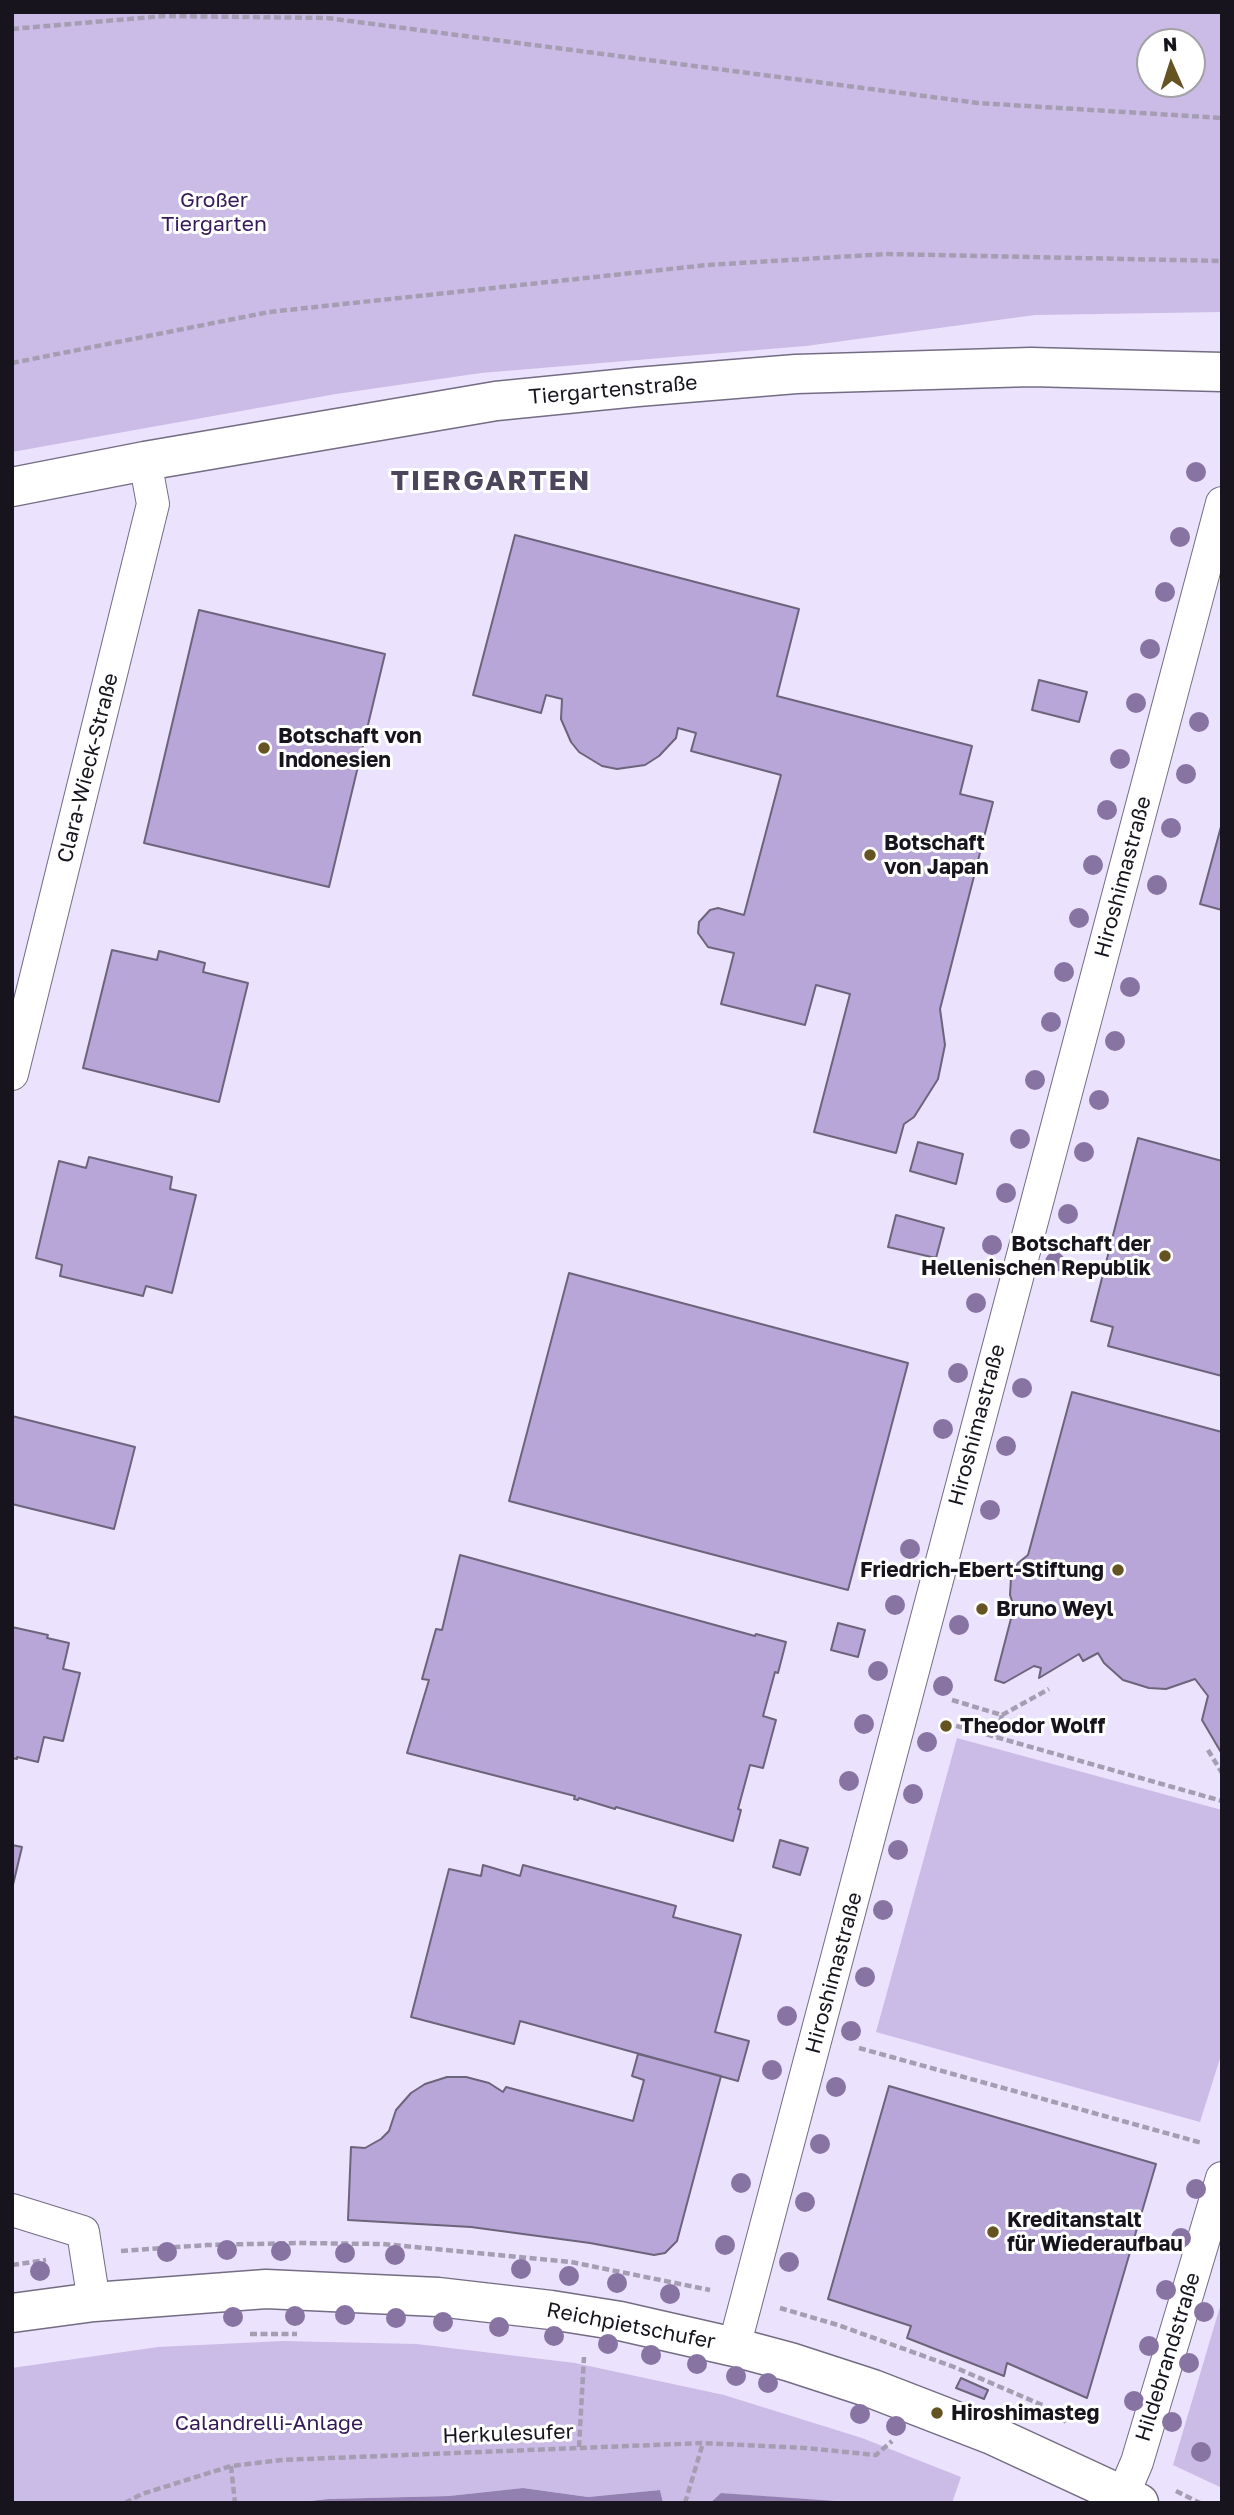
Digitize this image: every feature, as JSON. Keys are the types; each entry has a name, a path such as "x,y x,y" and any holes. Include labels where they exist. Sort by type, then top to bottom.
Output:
{"main road":[{"name":"Tiergartenstraße","path":"12,487 145,461 496,401 637,387 796,374 1031,368 1222,372"},
{"name":"Reichpietschufer","path":"12,2313 94,2302 266,2289 438,2297 524,2306 620,2321 790,2362 910,2402 992,2435 1131,2499"}],"street":[{"name":"Clara-Wieck-Straße","path":"12,1074 153,504 145,461"},
{"name":"Hiroshimastraße","path":"734,2347 1222,503"},
{"name":"Hildebrandstraße","path":"1131,2499 1137,2462 1222,2178"},
{"path":"12,2210 83,2232 94,2302"}],"path":[{"path":"12,29 164,16 327,18 978,103 1222,118"},
{"path":"12,363 269,312 707,265 887,254 1222,261"},
{"path":"952,1700 1002,1715 1049,1689"},
{"path":"997,1737 1002,1715"},
{"path":"946,1723 1222,1801"},
{"path":"1208,1750 1222,1773"},
{"path":"859,2048 1202,2143"},
{"path":"778,2308 838,2325 954,2367 1049,2407 1067,2424"},
{"path":"245,2334 299,2334"},
{"path":"571,2356 596,2360"},
{"path":"579,2447 583,2357"},
{"name":"Herkulesufer","path":"125,2503 142,2494 231,2466 281,2460 703,2443 876,2455 893,2440 880,2436"},
{"path":"685,2503 703,2443"},
{"path":"231,2466 235,2503"}],"green space":[{"name":"Großer Tiergarten","path":"12,12 1222,12 1222,312 1035,315 806,346 481,373 336,394 12,452"},
{"path":"957,1738 1222,1810 1222,2052 1200,2122 876,2032"},
{"path":"1222,2300 1222,2488 1173,2465"},
{"name":"Calandrelli-Anlage","path":"283,2341 417,2344 575,2363 724,2395 862,2438 961,2477 952,2503 847,2503 721,2493 710,2503 663,2503 660,2490 588,2497 523,2488 449,2496 328,2499 293,2503 12,2503 12,2368 158,2347"}],"shaded area":[{"path":"523,2488 588,2497 660,2490 663,2503 293,2503 328,2499 449,2496"},
{"path":"721,2493 835,2501 847,2503 710,2503"}],"building":[{"name":"Botschaft von Japan","path":"515,535 799,609 777,696 972,746 960,794 993,802 940,1009 945,1045 938,1079 914,1117 904,1124 896,1153 814,1132 850,994 816,985 805,1025 721,1004 734,953 708,947 698,933 699,922 710,910 718,908 744,915 781,775 691,751 696,733 678,728 676,738 659,756 645,765 617,769 602,766 579,752 571,742 561,719 562,699 546,695 541,713 473,695"},
{"name":"Botschaft von Indonesien","path":"199,610 385,654 329,887 144,843"},
{"path":"1039,680 1087,692 1079,722 1032,710"},
{"path":"1222,823 1222,910 1200,904"},
{"path":"112,950 157,960 159,951 205,963 203,972 248,983 219,1102 83,1068"},
{"name":"Botschaft der Hellenischen Republik","path":"1138,1138 1222,1161 1222,1376 1108,1346 1113,1327 1091,1321"},
{"path":"918,1142 963,1154 956,1184 910,1171"},
{"path":"89,1157 172,1177 170,1189 196,1195 172,1293 146,1286 143,1296 60,1276 62,1265 36,1258 59,1161 86,1168"},
{"path":"896,1215 944,1228 936,1258 888,1247"},
{"path":"569,1273 908,1363 848,1590 509,1501"},
{"name":"Friedrich-Ebert-Stiftung","path":"1072,1392 1222,1432 1222,1754 1202,1720 1208,1696 1195,1679 1166,1689 1149,1688 1123,1680 1104,1663 1098,1653 1083,1661 1079,1654 1039,1678 1041,1668 1034,1666 1004,1683 995,1680 1014,1607 1010,1595 1011,1578 1018,1563 1028,1555"},
{"path":"12,1416 135,1447 114,1529 12,1504"},
{"path":"460,1555 755,1636 756,1634 786,1642 763,1716 776,1720 763,1768 750,1765 738,1809 741,1810 733,1841 616,1807 615,1809 579,1798 574,1799 575,1796 407,1753 429,1680 422,1679 436,1629 442,1630"},
{"path":"838,1623 865,1630 858,1657 831,1650"},
{"path":"12,1627 69,1643 63,1669 80,1673 63,1741 44,1737 38,1762 12,1758"},
{"path":"780,1840 808,1848 800,1875 773,1867"},
{"path":"12,1845 22,1847 12,1889"},
{"path":"483,1865 520,1876 523,1865 676,1906 673,1917 741,1935 715,2032 749,2041 738,2081 520,2021 514,2044 411,2017 449,1869 481,1876"},
{"path":"638,2054 721,2076 677,2241 665,2253 654,2255 590,2243 471,2227 348,2220 351,2147 365,2148 381,2139 389,2131 396,2110 411,2093 425,2084 447,2077 466,2077 489,2083 503,2092 506,2087 633,2121 644,2080 632,2076"},
{"path":"889,2086 1156,2164 1087,2398 1007,2363 1004,2376 907,2338 911,2326 828,2299"},
{"path":"961,2378 988,2390 984,2399 956,2388"}],"place":[{"name":"Botschaft von Indonesien","path":"264,748"},
{"name":"Botschaft von Japan","path":"870,855"},
{"name":"Botschaft der Hellenischen Republik","path":"1165,1256"},
{"name":"Friedrich-Ebert-Stiftung","path":"1118,1570"},
{"name":"Bruno Weyl","path":"982,1609"},
{"name":"Theodor Wolff","path":"946,1726"},
{"name":"Kreditanstalt für Wiederaufbau","path":"993,2232"},
{"name":"Hiroshimasteg","path":"937,2413"}],"district":[{"name":"TIERGARTEN","path":"491,481"}]}
